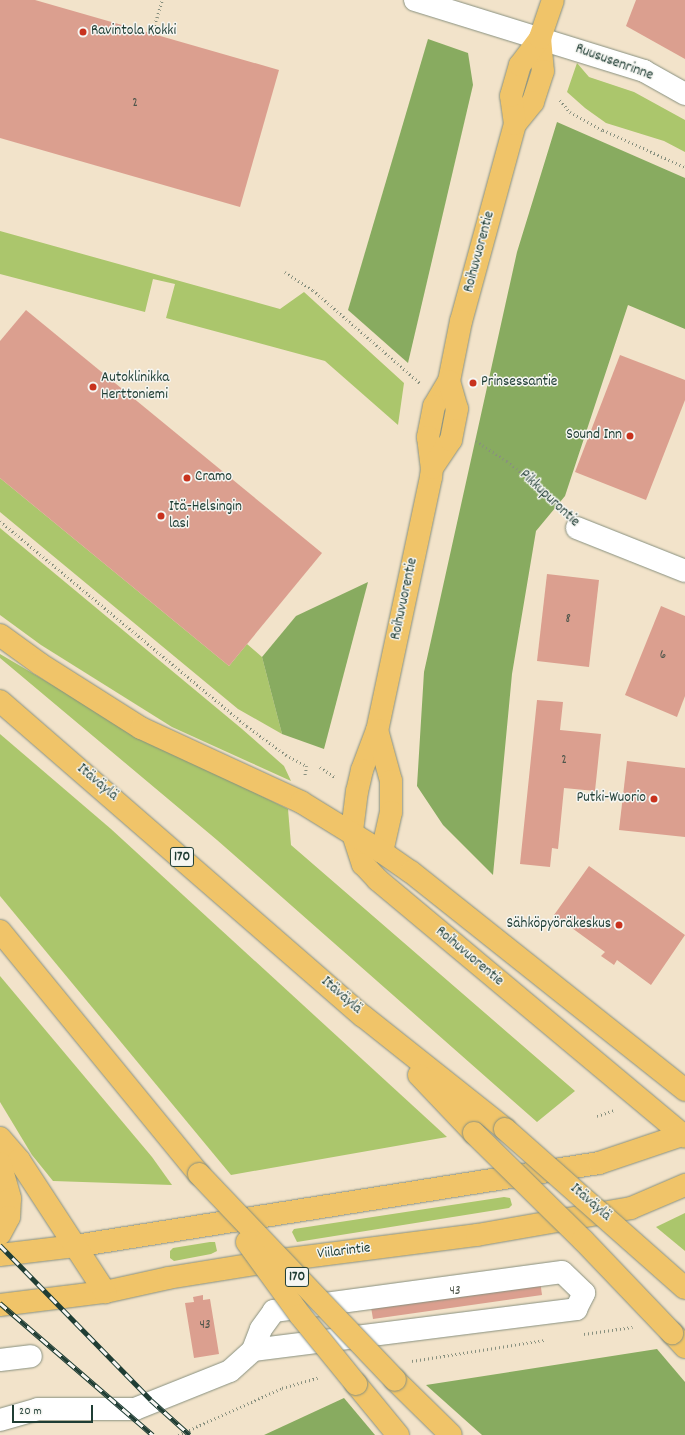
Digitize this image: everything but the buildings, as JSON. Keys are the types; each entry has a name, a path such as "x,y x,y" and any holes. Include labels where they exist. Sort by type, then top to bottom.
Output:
{"main road":[{"name":"Roihuvuorentie","path":"553,0 540,38 543,71 533,102 515,124 461,321 449,381 434,406 428,437 432,468 377,730 362,770 352,831 363,864 378,880 684,1136"},
{"path":"0,635 40,664 141,728 301,802 352,831 382,852"},
{"name":"Itäväylä","path":"0,701 363,1016 505,1129 685,1288"},
{"name":"Roihuvuorentie","path":"377,730 392,781 391,812 382,852 411,872 685,1090"},
{"name":"170","path":"0,931 199,1174 396,1380 451,1435"},
{"path":"363,1016 474,1133 583,1240 678,1340"},
{"path":"0,1255 75,1246 600,1163 684,1136"},
{"path":"0,1138 19,1160 105,1292"},
{"path":"0,1163 10,1199 9,1217 0,1234"},
{"path":"199,1174 300,1315 398,1435"},
{"name":"Viilarintie","path":"0,1305 105,1292 168,1278 477,1235 631,1208 685,1185"}],"street":[{"path":"415,0 540,38"},
{"name":"Ruususenrinne","path":"540,38 644,71 685,94"},
{"name":"Pikkupurontie","path":"577,528 685,571"},
{"path":"0,1420 38,1409 135,1409 230,1371 253,1350 261,1329 274,1311 370,1299 454,1285 539,1277 562,1272 584,1293 576,1309 253,1350"},
{"path":"0,1360 31,1356"}],"path":[{"path":"152,33 162,0"},
{"path":"554,94 570,112 603,130 685,167"},
{"path":"285,272 313,290 420,383"},
{"name":"Pikkupurontie","path":"473,439 507,460 538,486 577,528"},
{"path":"0,521 247,726 286,755 307,766"},
{"path":"581,1335 633,1327"},
{"path":"408,1362 550,1340"},
{"path":"178,1435 282,1388 322,1377"}],"green space":[{"path":"428,39 468,53 473,85 408,363 348,310"},
{"path":"577,63 589,77 634,92 685,120 685,152 664,141 606,123 585,108 567,92"},
{"path":"557,122 685,178 685,329 628,305 565,496 536,531 512,674 493,875 443,825 417,786 424,672 517,252"},
{"path":"0,231 280,309 304,292 404,383 398,425 325,361 166,318 175,284 153,279 145,312 0,274"},
{"path":"0,478 229,666 247,644 262,657 282,734 238,709 0,512"},
{"path":"0,528 242,729 284,766 291,781 172,727 41,645 0,615"},
{"path":"368,582 324,749 282,734 262,657 296,616"},
{"path":"0,654 134,733 288,809 291,845 575,1091 537,1122 217,840 0,658"},
{"path":"0,734 111,829 447,1137 231,1175 0,896"},
{"path":"0,976 152,1157 172,1185 53,1181 32,1155 0,1102"},
{"path":"504,1197 510,1198 512,1205 509,1208 297,1242 292,1232 294,1229"},
{"path":"685,1213 685,1251 656,1227"},
{"path":"215,1242 217,1251 211,1254 174,1261 170,1258 170,1251 173,1248"},
{"path":"657,1349 685,1382 685,1435 482,1435 426,1385"},
{"path":"344,1398 375,1435 264,1435"}],"railway":[{"path":"0,1245 151,1400 190,1435"},
{"path":"0,1303 153,1435"}],"place":[{"name":"Ravintola Kokki","path":"83,32"},
{"name":"Prinsessantie","path":"473,383"},
{"name":"Autoklinikka Herttoniemi","path":"93,387"},
{"name":"Sound Inn","path":"630,436"},
{"name":"Cramo","path":"187,478"},
{"name":"Itä-Helsingin lasi","path":"161,516"},
{"name":"Putki-Wuorio","path":"654,799"},
{"name":"Sähköpyöräkeskus","path":"619,925"}]}
